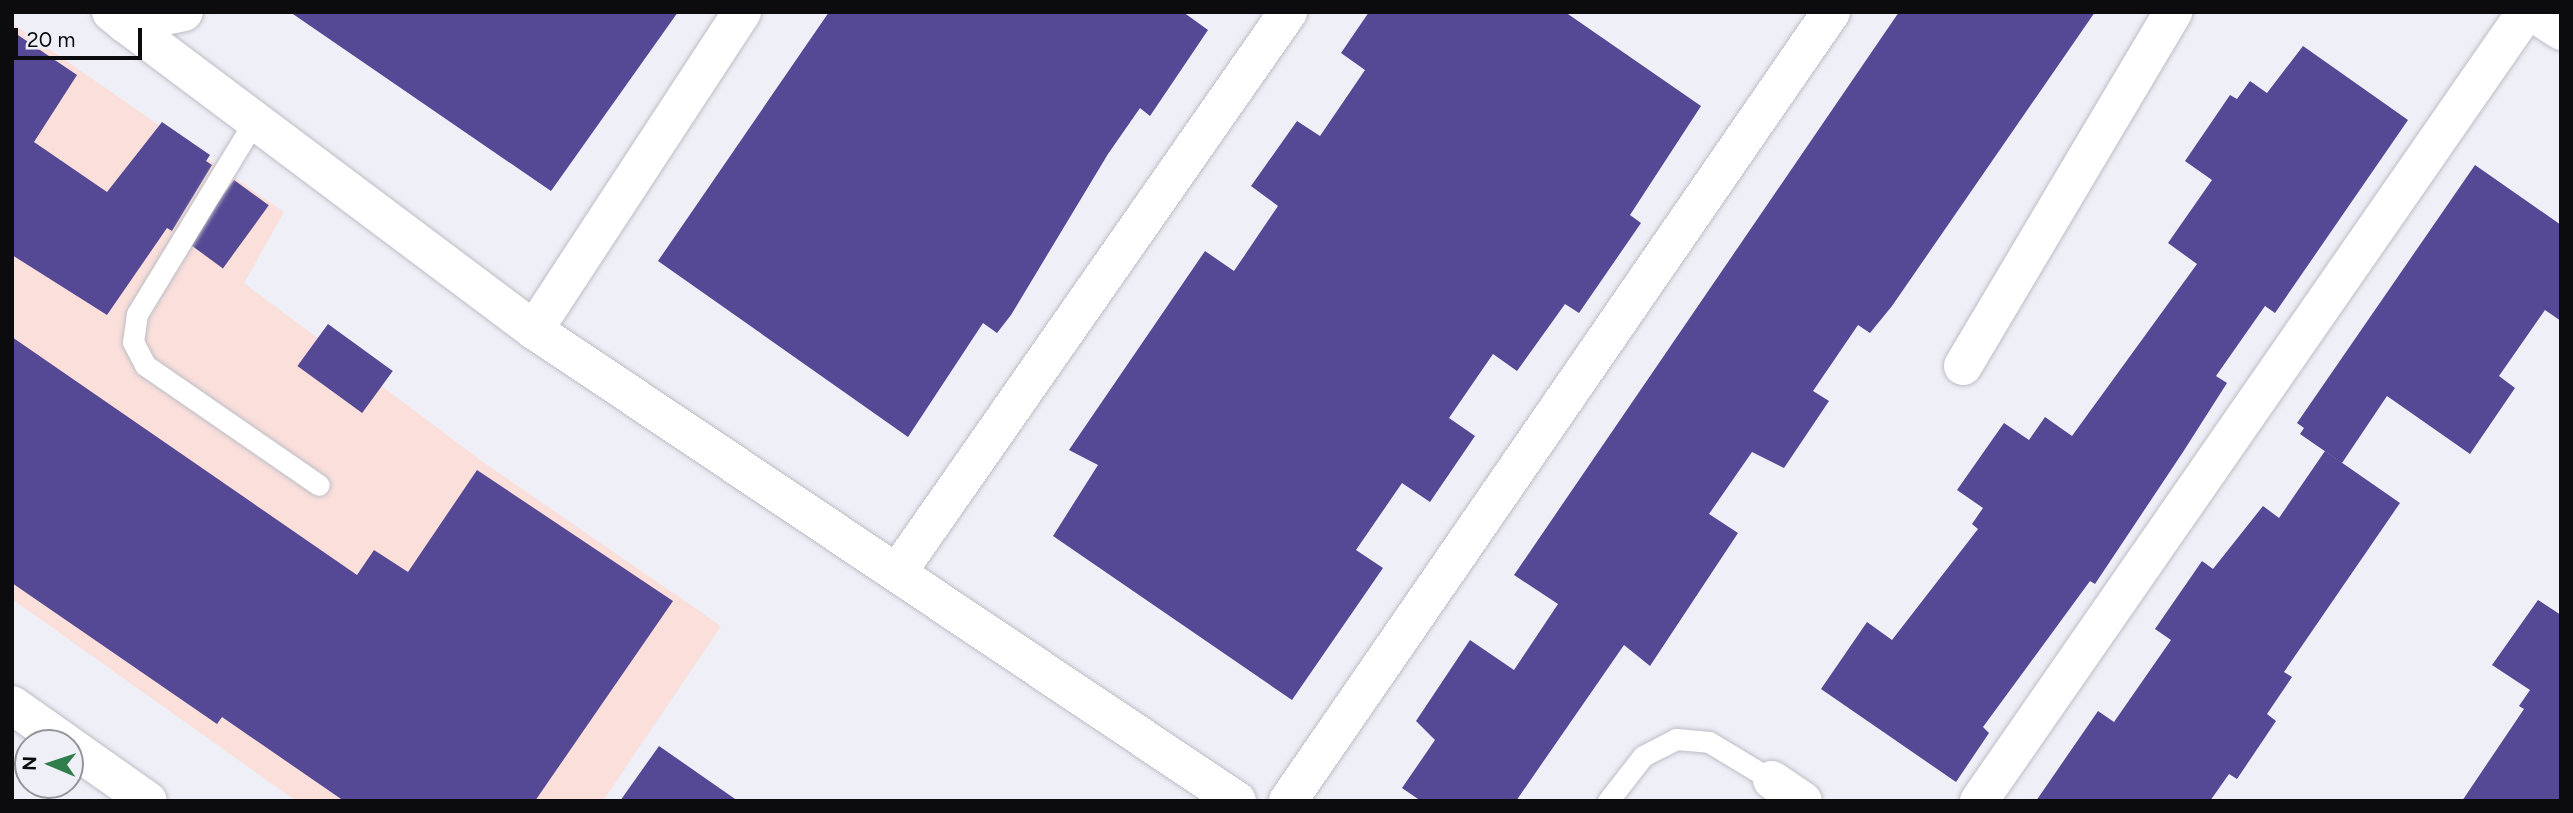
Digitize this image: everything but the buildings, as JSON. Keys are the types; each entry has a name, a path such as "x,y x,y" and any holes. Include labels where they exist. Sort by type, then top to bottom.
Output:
{"street":[{"path":"118,18 184,12"},
{"path":"534,330 742,12"},
{"path":"897,573 1288,12"},
{"path":"1288,801 1832,12"},
{"path":"1963,366 2173,12"},
{"path":"1979,801 2526,12"},
{"path":"2532,12 2561,31"},
{"path":"118,18 534,330 1237,801"},
{"path":"12,705 46,729"},
{"path":"84,755 148,801"},
{"path":"1772,780 1803,801"}],"lane":[{"path":"255,120 137,314 133,342 145,365 318,485"},
{"path":"1608,801 1643,756 1676,739 1709,743 1772,780"}],"shaded area":[{"path":"12,23 284,212 244,283 483,462 721,626 603,801 296,801 12,599"}]}
